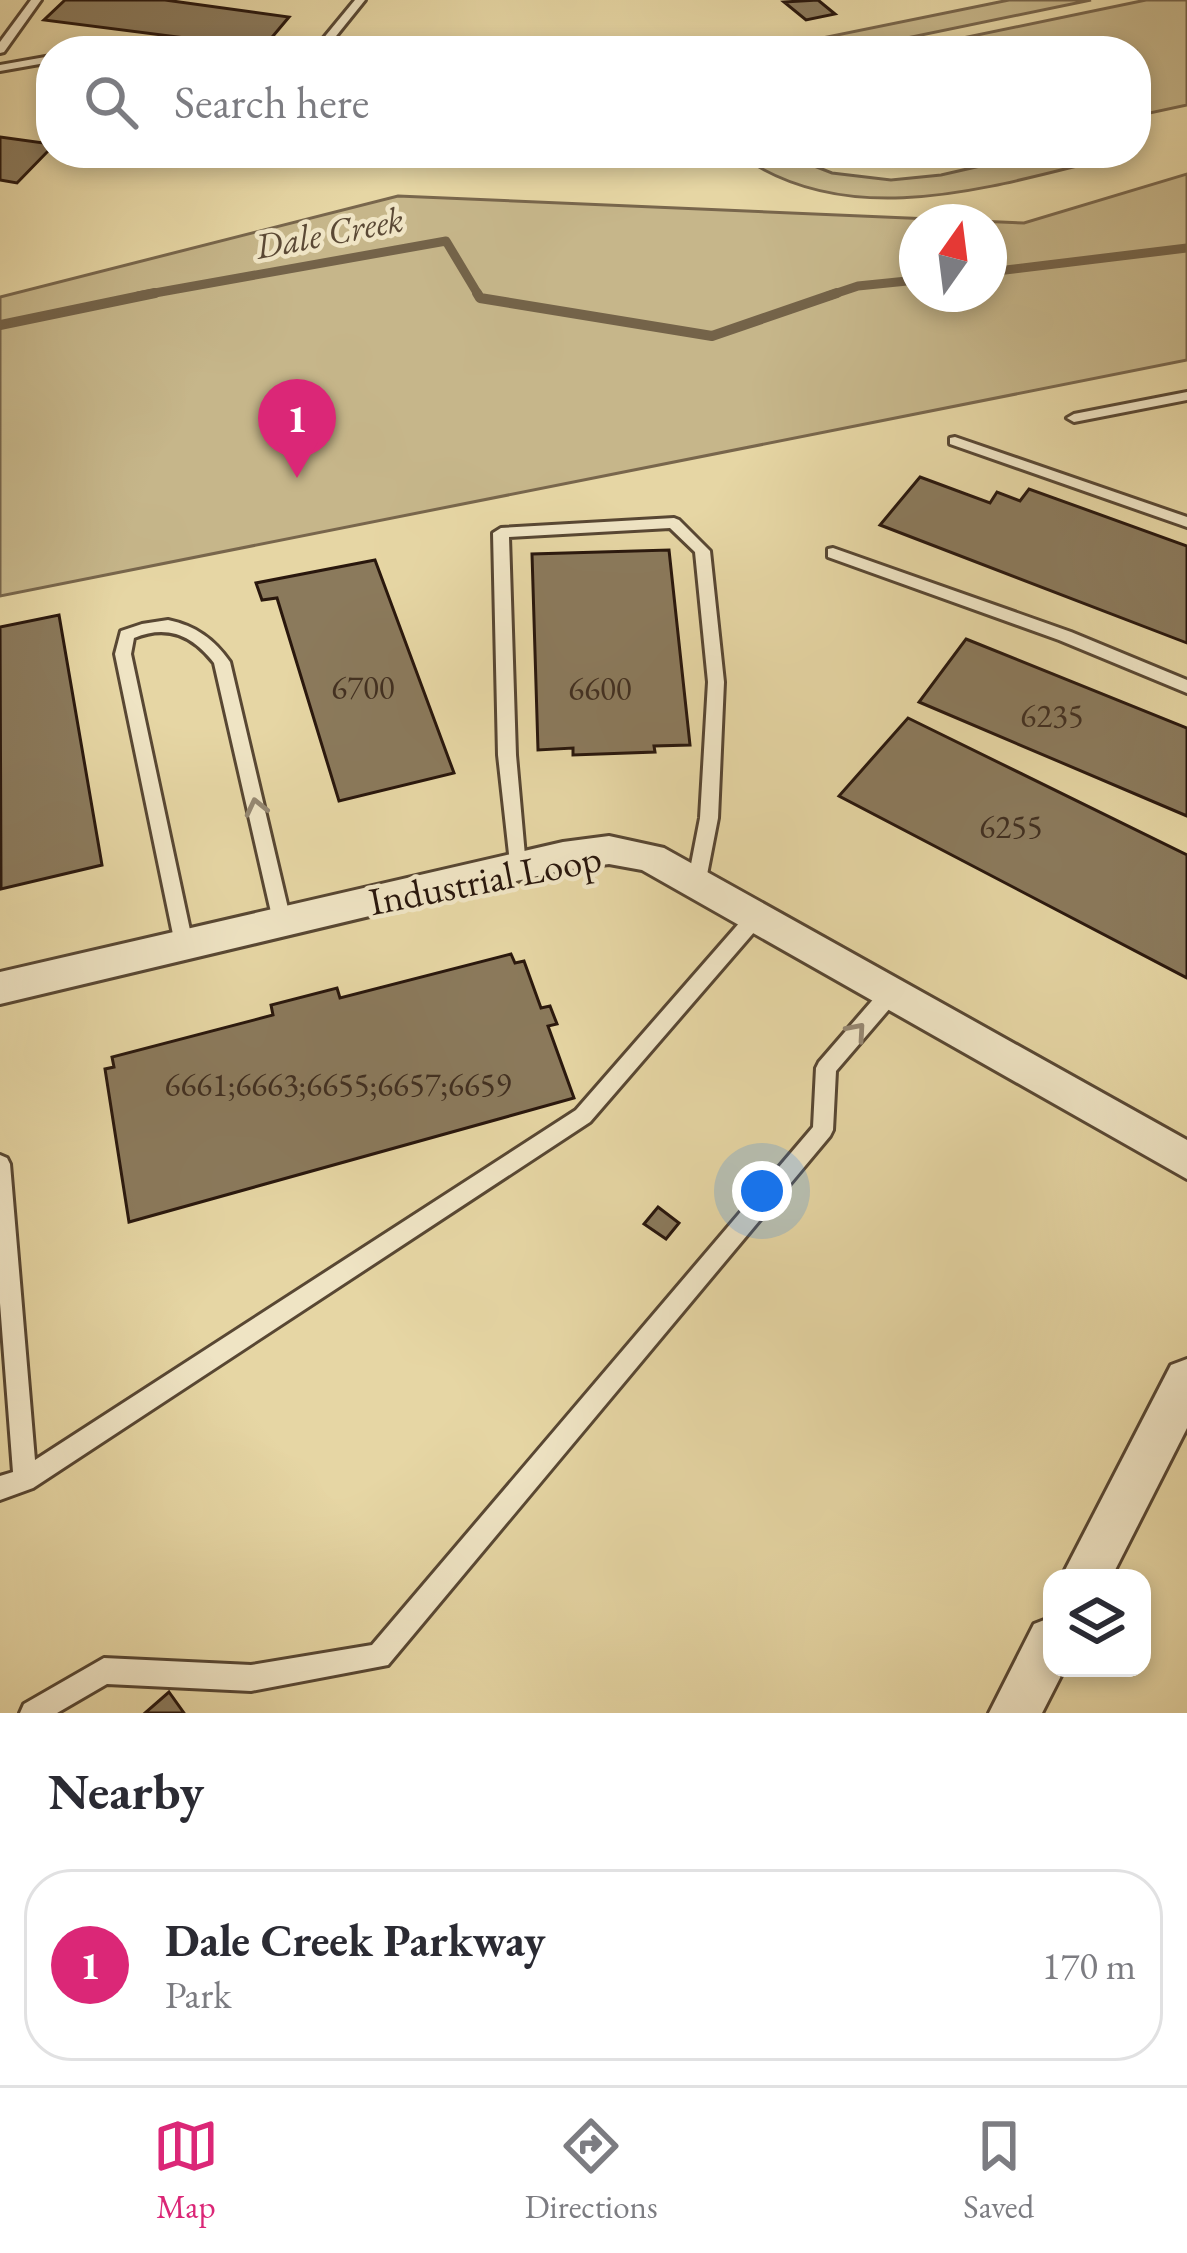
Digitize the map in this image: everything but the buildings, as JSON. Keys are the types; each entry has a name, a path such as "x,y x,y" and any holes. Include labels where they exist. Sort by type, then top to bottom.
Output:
{"street":[{"name":"Industrial Loop","path":"0,988 609,850 651,857 1187,1161"},
{"path":"1090,1569 1187,1381"},
{"path":"1015,1713 1043,1659"}],"lane":[{"path":"0,50 36,0"},
{"path":"329,36 359,0"},
{"path":"0,68 36,62"},
{"path":"1074,418 1187,396"},
{"path":"955,441 1187,522"},
{"path":"518,867 507,755 501,532 674,524 702,551 716,682 709,818 696,885"},
{"path":"833,553 1065,636 1187,687"},
{"path":"184,944 123,643 128,635 151,626 191,629 206,638 223,662 282,921"},
{"path":"0,1488 25,1480 583,1116 755,918"},
{"path":"33,1713 104,1671 251,1678 379,1656 824,1130 826,1068 890,994"},
{"path":"0,1164 25,1480"}],"shaded area":[{"path":"1009,0 1091,0 917,36 832,36"},
{"path":"1146,0 1187,0 1187,105 1151,113 1151,36 972,36"},
{"path":"763,168 819,168 891,180 972,168 1069,168 981,188 879,198 830,193 782,179"},
{"path":"1187,174 1187,360 0,596 0,297 398,196 899,218 899,312 1007,312 1007,222 1024,223"}],"waterway":[{"name":"Dale Creek","path":"138,296 446,241 479,296"},
{"name":"Dale Creek","path":"1007,270 1187,248"},
{"name":"Dale Creek","path":"837,293 899,282"},
{"name":"Dale Creek","path":"0,325 155,293"},
{"name":"Dale Creek","path":"477,293 480,298 712,336 837,293"},
{"name":"Dale Creek","path":"828,296 837,293"}],"place":[{"name":"Dale Creek Parkway","path":"297,478"}]}
